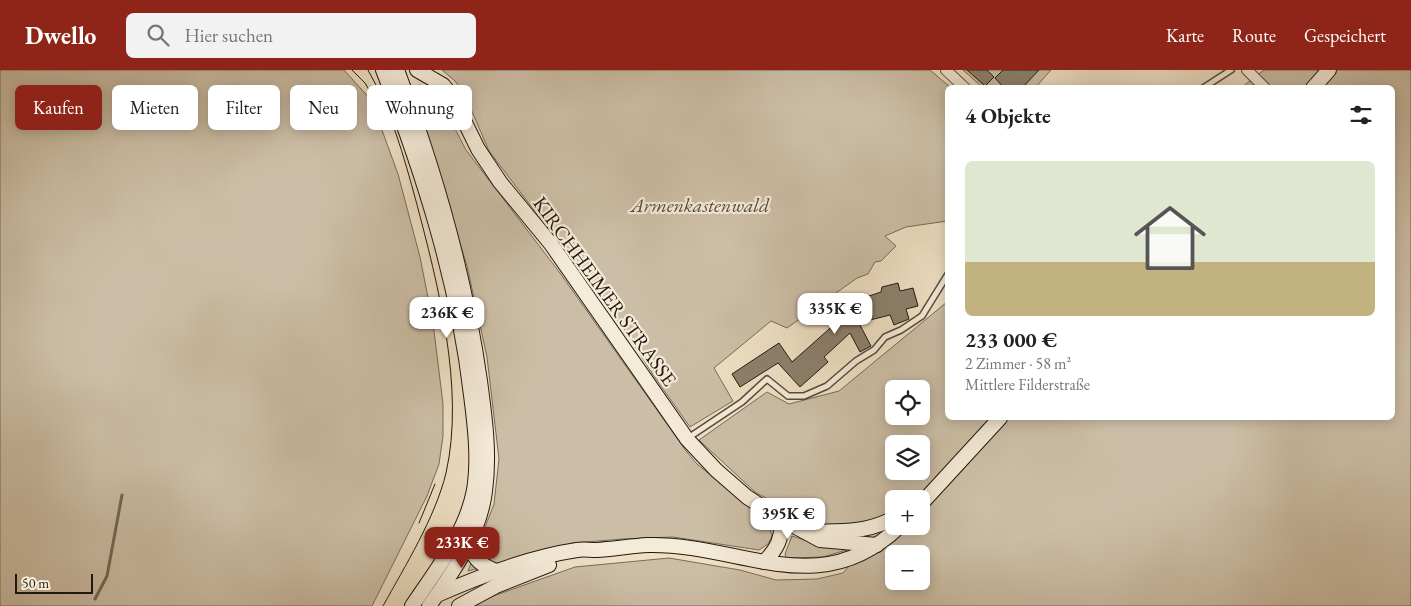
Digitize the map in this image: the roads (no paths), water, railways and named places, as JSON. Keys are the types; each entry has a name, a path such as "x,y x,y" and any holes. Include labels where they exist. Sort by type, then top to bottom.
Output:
{"main road":[{"path":"383,70 424,180 439,234 469,380 476,451 474,490 464,522 450,550 412,606"},
{"path":"397,70 413,114 446,224 474,339 487,451 485,492 469,542 433,600"},
{"name":"KIRCHHEIMER STRASSE","path":"417,70 442,85 452,96 478,148 500,182 551,244 687,439 716,470 747,497 781,520 820,540 877,545"},
{"path":"1316,85 1329,70"},
{"path":"930,494 998,420"},
{"path":"764,562 777,547 781,537 781,520"},
{"name":"KIRCHHEIMER STRASSE","path":"808,533 850,532 868,529 885,522"},
{"path":"419,606 498,572 578,549 596,550 669,546 694,548 800,568 822,566 850,558 877,545 889,535"},
{"path":"469,542 474,557 482,566 498,572"},
{"path":"459,606 521,575 596,550"}],"street":[{"path":"946,70 962,85"},
{"path":"1246,70 1262,85"}],"lane":[{"path":"1208,85 1231,70"},
{"path":"687,439 742,402 767,379 788,396 804,396 827,386 856,361 874,350 885,337 902,330 922,316 945,279"}],"waterway":[{"path":"95,599 107,576 122,495"}],"tram line":[{"path":"352,70 367,86"},
{"path":"368,70 384,101 396,134 433,267 451,372 452,407 451,441 441,490 419,541 383,606"},
{"path":"419,523 435,484"}],"park label":[{"name":"Armenkastenwald","path":"700,205"}]}
